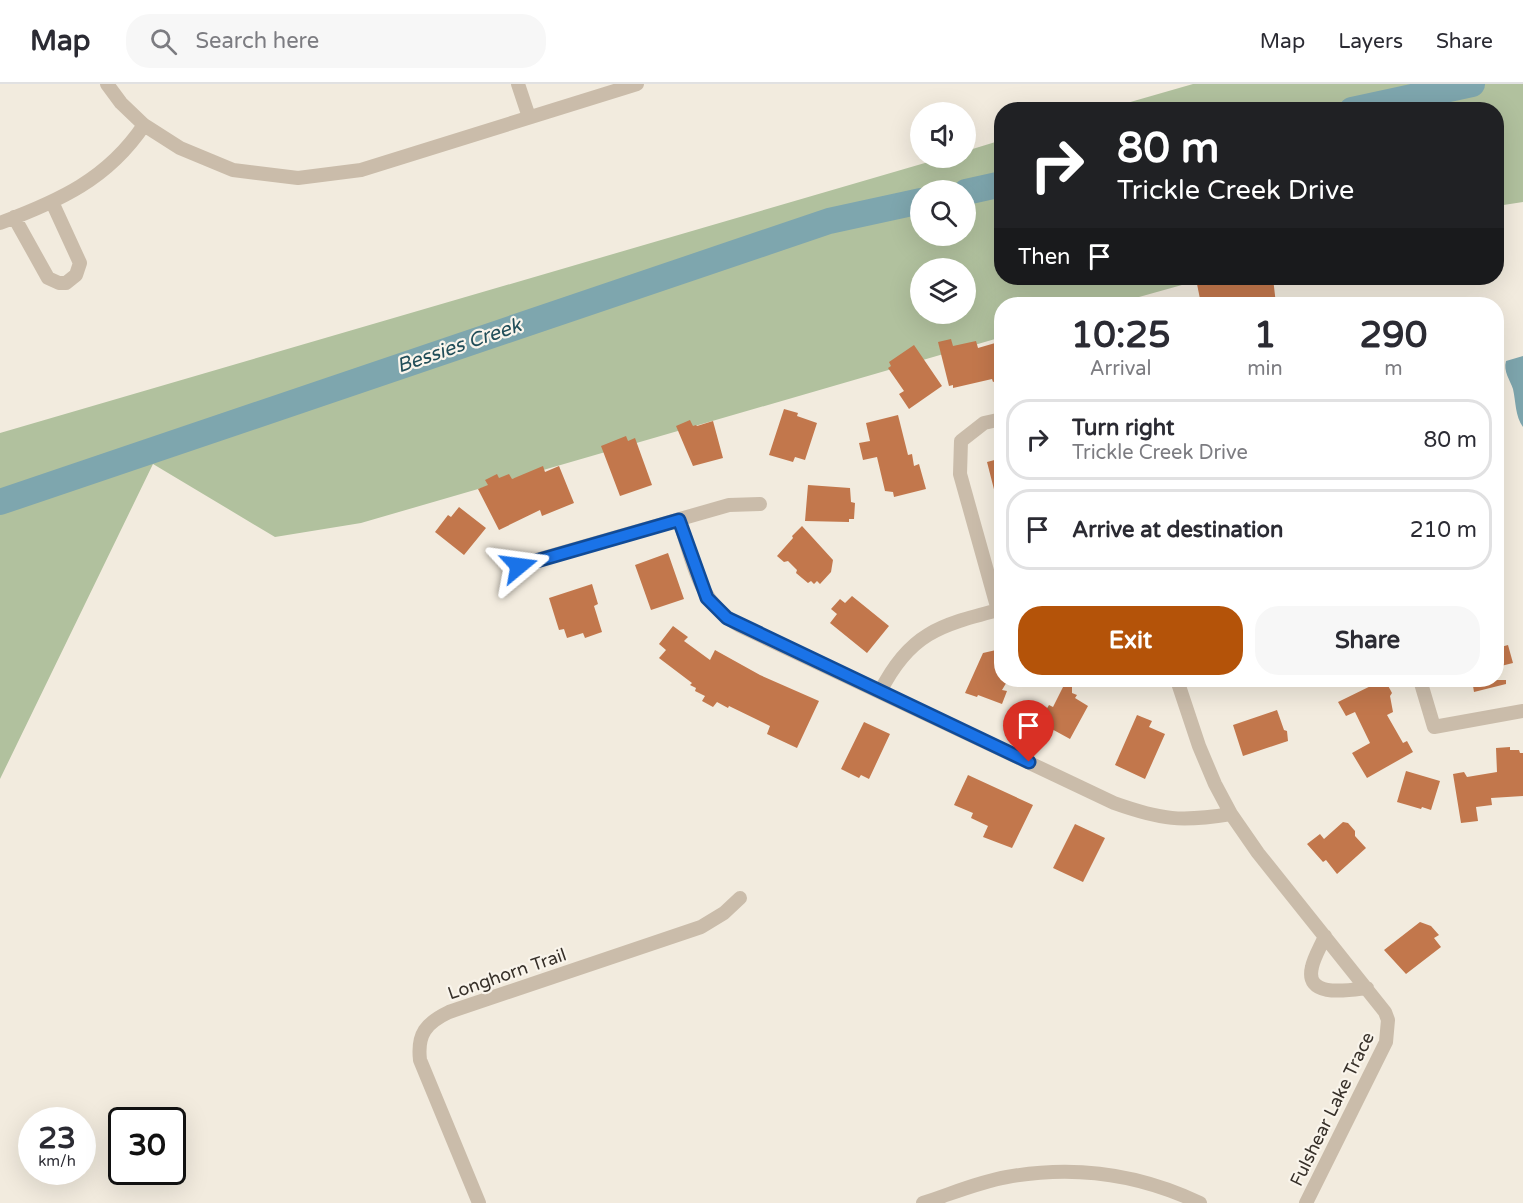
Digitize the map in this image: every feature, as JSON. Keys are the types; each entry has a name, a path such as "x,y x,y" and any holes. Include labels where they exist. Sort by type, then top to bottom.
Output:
{"street":[{"path":"108,84 121,103 144,125 180,148 233,170 298,178 361,170 637,84"},
{"path":"518,84 529,117"},
{"path":"0,223 63,198 115,162 133,142 144,125"},
{"path":"14,218 48,278 59,283 66,283 76,275 80,263 52,202"},
{"path":"994,421 984,423 961,441 960,474 994,590"},
{"path":"519,566 729,505 760,504"},
{"path":"679,520 707,598 721,614 740,626 1103,798 1134,810 1155,816 1186,820 1231,814"},
{"path":"880,692 901,656 917,642 935,630 994,612"},
{"path":"1179,687 1198,746 1231,814 1258,853 1367,988"},
{"path":"1422,687 1434,727 1523,711"},
{"name":"Longhorn Trail","path":"479,1203 420,1060 419,1046 423,1031 434,1019 449,1012 701,927 724,913 740,898"},
{"path":"1325,936 1311,968 1316,986 1333,991 1367,988"},
{"name":"Fulshear Lake Trace","path":"1306,1203 1386,1042 1389,1020 1367,988"},
{"path":"923,1203 1005,1177 1058,1171 1090,1172 1130,1179 1163,1187 1200,1203"}],"green space":[{"path":"1193,84 1523,84 1523,202 1504,205 1504,102 1130,102"},
{"path":"994,142 994,285 1182,285 1139,297 994,297 994,339 361,523 275,537 153,464 0,779 0,433 910,167 976,168 976,148"}],"water":[{"path":"1523,356 1523,427 1517,414 1513,389 1505,365 1506,361"}],"building":[{"path":"1197,285 1274,285 1275,297 1200,297"},
{"path":"951,339 953,346 976,341 978,348 994,343 994,382 992,379 953,388 953,385 949,386 938,342"},
{"path":"914,345 942,386 909,409 899,394 904,391 888,368 891,366 889,362"},
{"path":"784,409 817,423 805,460 795,457 793,462 769,455"},
{"path":"898,415 908,455 912,454 914,466 919,464 926,489 894,497 893,492 885,491 877,457 863,460 859,443 870,441 866,423"},
{"path":"690,420 693,426 713,421 723,458 693,466 676,426"},
{"path":"626,436 628,441 635,438 652,485 620,496 601,446"},
{"path":"994,460 994,489 987,462"},
{"path":"543,466 545,472 559,466 574,503 542,516 540,510 499,530 478,489 488,485 485,480 497,474 499,478 509,474 512,479"},
{"path":"808,485 850,488 851,502 855,503 854,519 849,519 849,522 805,521"},
{"path":"459,507 486,528 464,555 435,532 448,515 451,517"},
{"path":"802,526 833,560 831,572 820,584 817,581 814,584 811,581 808,583 796,573 797,570 788,561 784,562 777,556"},
{"path":"668,553 684,599 651,610 635,565"},
{"path":"592,584 598,604 594,606 602,632 585,638 583,633 567,638 564,629 559,630 549,598"},
{"path":"852,596 889,626 867,653 830,623 837,614 831,609 840,599 845,603"},
{"path":"673,626 688,637 684,641 710,660 715,650 760,675 819,701 797,748 767,734 770,726 729,706 728,708 717,702 713,707 702,701 705,696 695,691 696,688 690,685 692,683 659,658 666,650 659,644"},
{"path":"1508,645 1513,663 1504,665 1504,646"},
{"path":"994,650 994,687 1004,687 1002,690 1007,691 1002,704 965,693 983,653"},
{"path":"1063,687 1072,687 1072,693 1077,695 1075,698 1088,706 1070,739 1039,722 1049,705 1053,707"},
{"path":"1369,687 1389,687 1392,693 1390,696 1393,712 1387,715 1403,743 1407,741 1413,752 1367,778 1352,753 1370,743 1355,712 1346,716 1338,702"},
{"path":"1473,687 1494,687 1474,692"},
{"path":"1277,710 1284,730 1287,731 1288,741 1243,756 1233,725"},
{"path":"1137,715 1152,721 1149,727 1165,734 1145,779 1115,765"},
{"path":"864,722 890,734 869,779 861,775 859,778 841,769"},
{"path":"1510,747 1510,750 1519,750 1523,753 1523,796 1491,798 1492,805 1476,807 1478,821 1461,823 1453,774 1464,772 1467,777 1497,772 1496,748"},
{"path":"1406,771 1440,781 1431,810 1397,802"},
{"path":"968,775 1033,805 1012,848 983,837 988,826 971,818 973,813 954,805"},
{"path":"1343,822 1348,823 1355,831 1355,836 1366,848 1337,874 1326,860 1323,862 1307,844 1320,834 1324,839"},
{"path":"1075,824 1105,838 1083,882 1053,868"},
{"path":"1420,922 1431,926 1439,935 1434,938 1441,947 1406,974 1384,950"}],"waterway":[{"name":"Bessies Creek","path":"1389,102 1472,84"},
{"name":"Bessies Creek","path":"976,190 994,186"},
{"name":"Bessies Creek","path":"0,502 829,221 910,203"}],"route":[{"path":"519,566 679,520 707,598 727,618 1029,762"}]}
